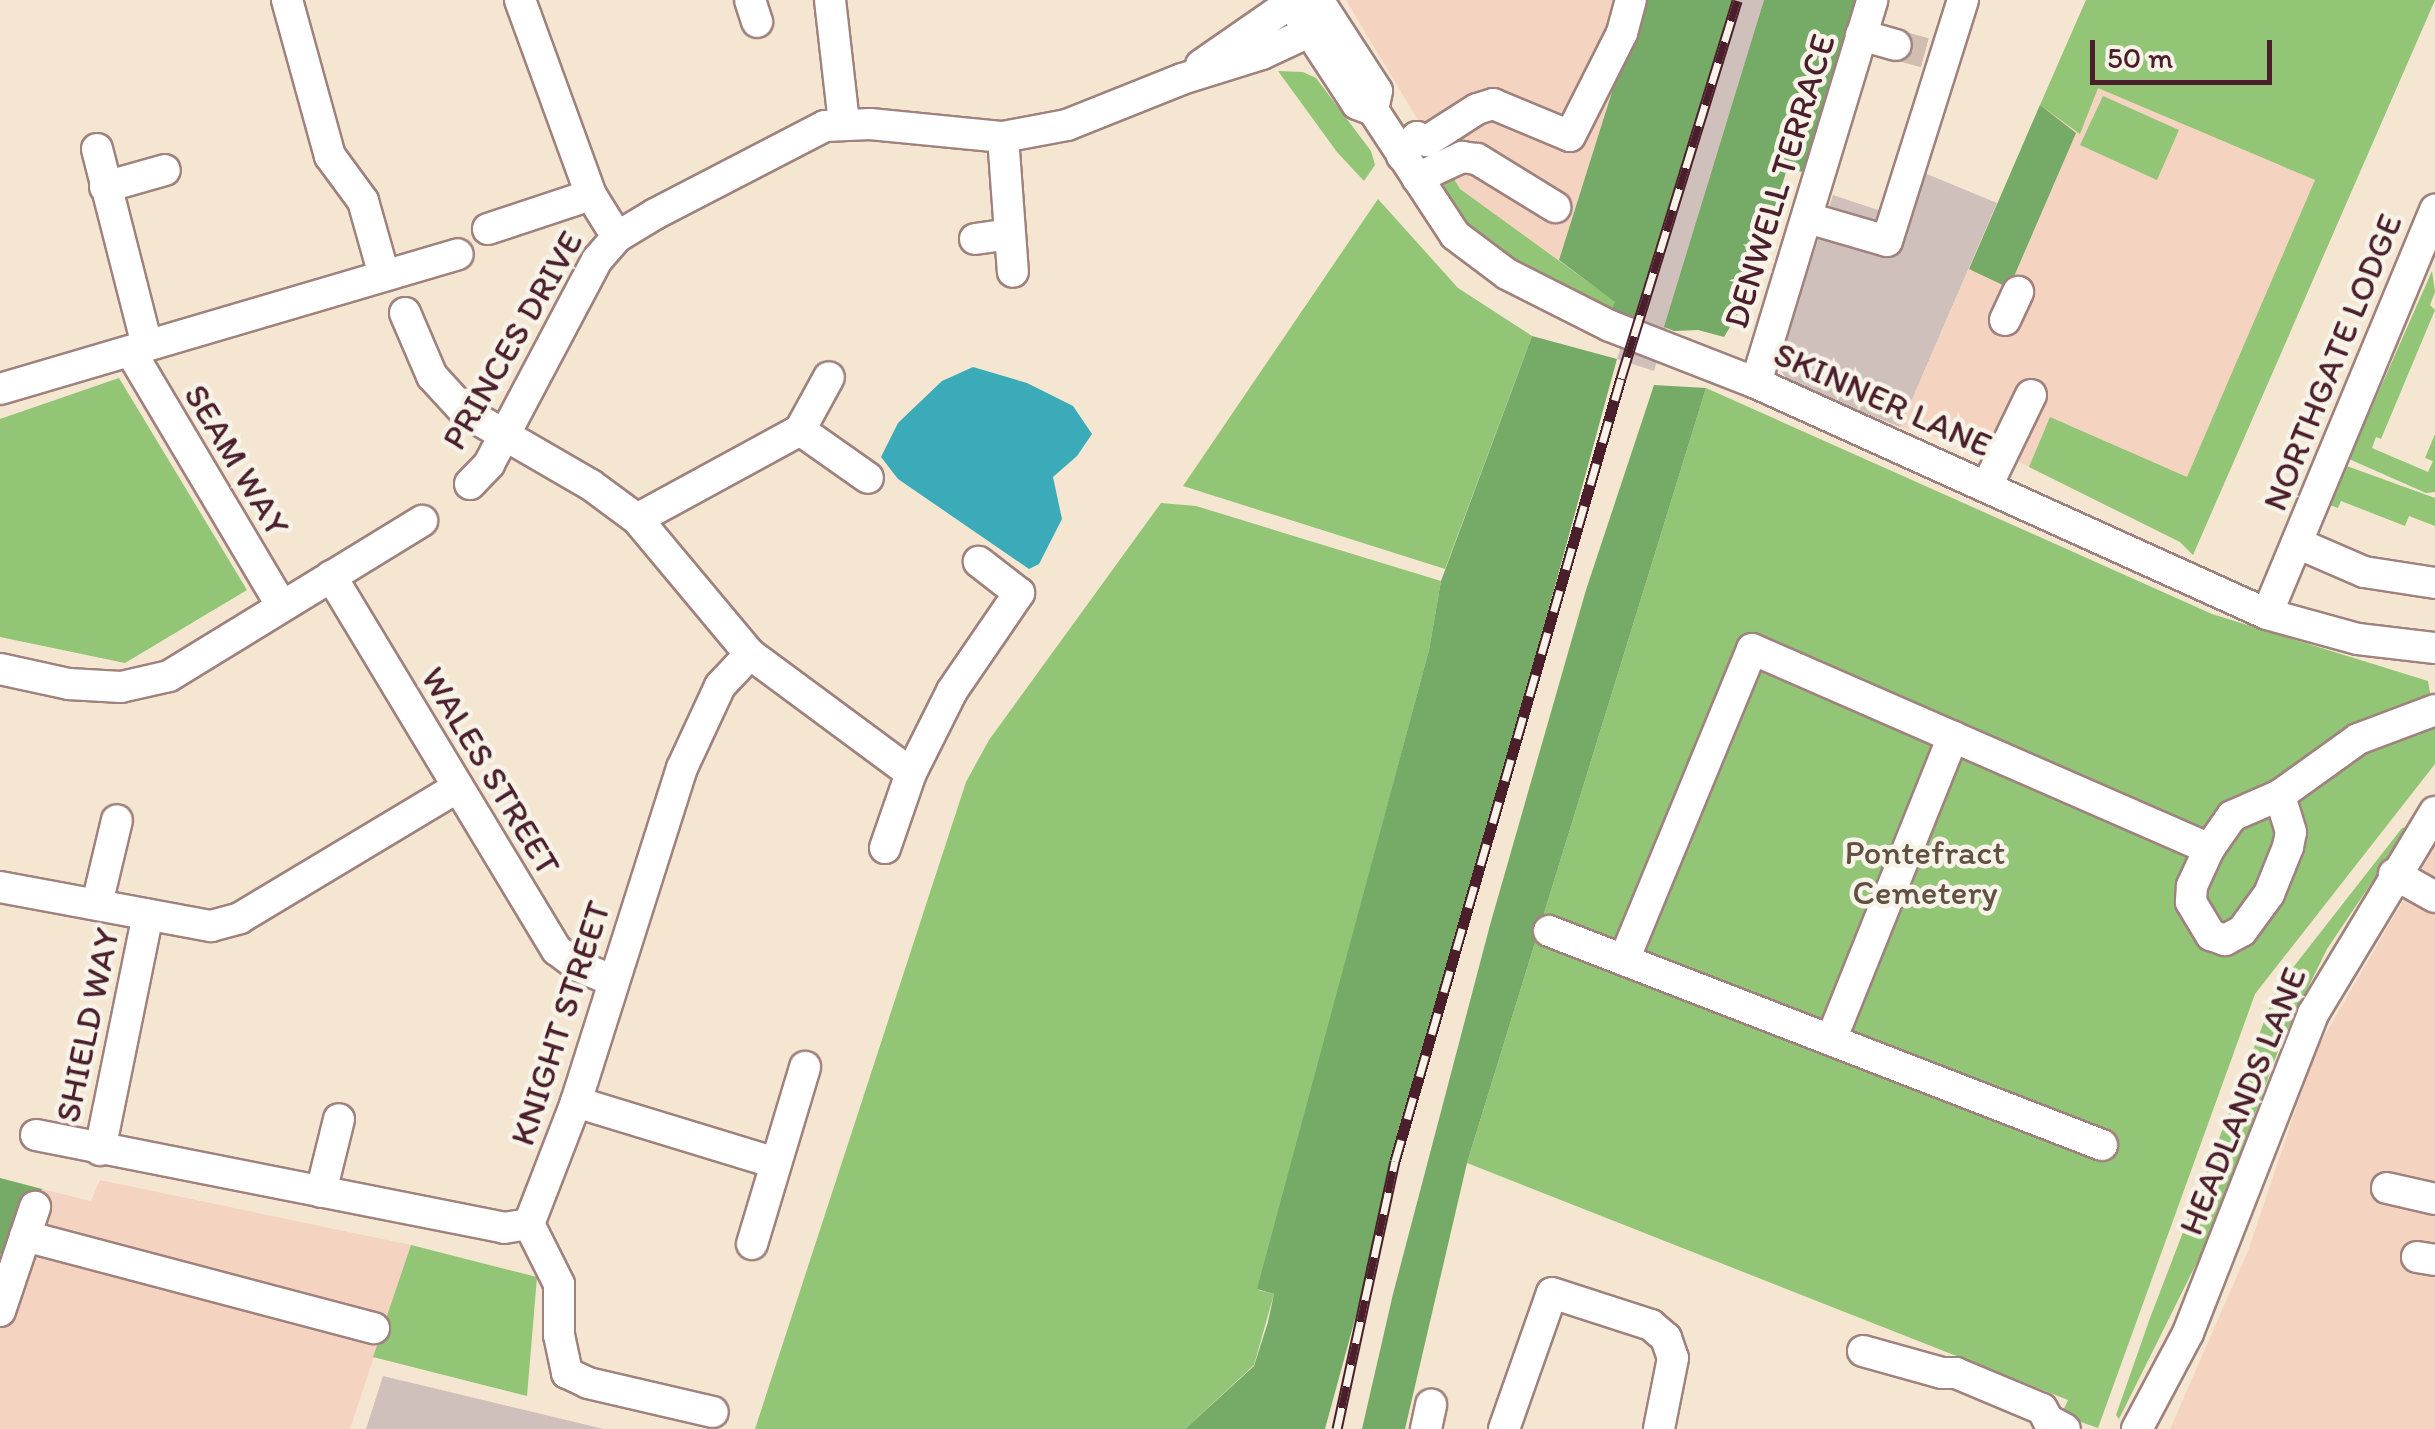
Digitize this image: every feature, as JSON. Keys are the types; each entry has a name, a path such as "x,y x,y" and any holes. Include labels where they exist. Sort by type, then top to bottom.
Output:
{"street":[{"path":"287,0 330,156 364,201 384,275"},
{"path":"520,0 591,195 602,218 617,236"},
{"path":"830,0 844,123"},
{"path":"1555,208 1477,159 1462,156 1410,167 1417,138 1426,141 1477,109 1494,104 1570,136 1622,32 1631,0"},
{"name":"DENWELL TERRACE","path":"1756,383 1872,0"},
{"path":"1808,218 1886,241 1922,52 1963,0"},
{"name":"PRINCES DRIVE","path":"470,484 489,464 597,260 617,236 825,126 844,123 1003,137 1067,125 1182,79 1305,8"},
{"name":"SKINNER LANE","path":"1305,8 1376,92 1374,110 1454,235 1507,274 1610,326 1756,383 2267,614 2358,639 2435,648"},
{"path":"1861,34 1922,52"},
{"path":"1003,137 1013,272"},
{"path":"97,149 139,348"},
{"path":"109,201 165,170"},
{"path":"488,230 591,195"},
{"name":"NORTHGATE LODGE","path":"2267,614 2435,210"},
{"path":"975,239 1010,234"},
{"name":"SEAM WAY","path":"0,390 458,254"},
{"path":"405,312 432,376 465,412 591,485 637,519 750,654 911,773"},
{"name":"SEAM WAY","path":"139,348 282,606"},
{"path":"637,519 800,430 829,377"},
{"path":"1987,486 2032,395"},
{"path":"800,430 868,478"},
{"path":"0,669 69,684 121,687 169,676 422,521"},
{"name":"NORTHGATE LODGE","path":"2298,543 2364,572 2435,583"},
{"path":"885,848 911,773 952,691 1024,586 979,562"},
{"name":"WALES STREET","path":"331,576 557,950 578,966 611,980"},
{"path":"1624,960 1752,649 2209,849"},
{"name":"KNIGHT STREET","path":"530,1224 576,1102 611,980 704,715 720,686 750,654"},
{"path":"2280,795 2291,832 2269,894 2242,931 2225,940 2211,935 2191,902 2192,886 2209,849 2232,816 2280,795 2358,739 2435,710"},
{"path":"1831,1040 1954,737"},
{"path":"0,887 211,926 240,918 456,788"},
{"name":"HEADLANDS LANE","path":"2138,1429 2188,1334 2294,1054 2326,986 2435,812"},
{"path":"97,904 116,820"},
{"path":"2394,874 2435,897"},
{"name":"SHIELD WAY","path":"100,1150 148,914"},
{"path":"1548,931 2102,1145"},
{"path":"752,1244 805,1068"},
{"path":"576,1102 775,1164"},
{"path":"321,1192 339,1119"},
{"path":"36,1134 100,1150 504,1228 530,1224 558,1284 558,1335 567,1373 588,1383 714,1412"},
{"path":"2387,1188 2435,1200"},
{"path":"0,1312 6,1274 35,1207"},
{"path":"25,1236 374,1328"},
{"path":"1504,1429 1552,1293 1650,1324 1666,1338 1673,1358 1658,1429"},
{"path":"1863,1351 1942,1373 1956,1373 2042,1409 2048,1420 2066,1429"}],"shaded area":[{"path":"1346,0 1641,0 1559,260 1459,189"},
{"path":"1729,0 1764,0 1654,371 1617,359"},
{"path":"2086,0 2435,0 2193,555 2180,542 2013,459 1900,427"},
{"path":"1922,172 1997,203 1900,427 1790,384 1777,365 1833,195 1908,220"},
{"path":"2435,846 2435,1429 2170,1429 2248,1251 2315,1052"},
{"path":"100,1180 411,1245 350,1429 0,1429 0,1254 9,1257 42,1189 91,1201"},
{"path":"383,1376 604,1429 366,1429"}],"green space":[{"path":"1641,0 1732,0 1633,321 1610,314 1615,302 1559,260"},
{"path":"1764,0 1860,0 1803,172 1787,169 1747,299 1724,337 1698,330 1674,331 1664,327"},
{"path":"2086,0 2435,0 2193,555 2180,542 2029,467 2050,417 2187,477 2315,180 2098,88 2080,134 2040,105"},
{"path":"1278,71 1303,72 1316,78 1371,151 1375,165 1364,181 1337,152"},
{"path":"2103,96 2179,130 2157,180 2080,145"},
{"path":"2040,105 2076,133 2009,288 1969,269"},
{"path":"1448,169 1460,189 1616,302 1610,314 1465,231 1440,200"},
{"path":"1378,199 1458,288 1532,336 1445,569 1183,486"},
{"path":"2432,271 2435,292 2430,305 2435,310 2381,439 2376,437 2372,448 2428,472 2433,461 2425,458 2435,434 2435,492 2426,493 2349,459"},
{"path":"1532,336 1617,359 1325,1429 1185,1429 1254,1366 1268,1322 1274,1294 1257,1289 1429,650 1441,581"},
{"path":"119,378 247,590 125,663 0,637 0,419"},
{"path":"1654,385 1706,388 1467,1163 1405,1429 1362,1429 1393,1294 1490,925 1586,590"},
{"name":"Pontefract Cemetery","path":"1706,388 2212,614 2428,681 2435,721 2435,764 2255,994 2098,1428 2061,1415 2068,1400 1467,1163"},
{"path":"2344,465 2435,498 2435,526 2409,516 2405,526 2341,501 2338,508 2327,504"},
{"path":"1161,503 1196,506 1441,581 1429,650 1258,1290 1274,1294 1254,1365 1185,1429 755,1429 966,782 989,740"},
{"path":"2409,827 2327,949 2281,1043 2210,1236 2119,1419 2116,1415 2150,1318 2277,988 2402,828"},
{"path":"0,1178 42,1189 8,1257 0,1254"},
{"path":"411,1245 537,1277 527,1396 373,1357"}],"water":[{"path":"973,367 1027,383 1073,406 1092,434 1077,456 1053,477 1062,519 1039,564 1029,569 898,479 881,457 898,423 942,381"}],"tunnel":[{"path":"1896,45 1925,53"}],"railway":[{"path":"1337,1429 1395,1161 1621,378 1737,0"}]}
